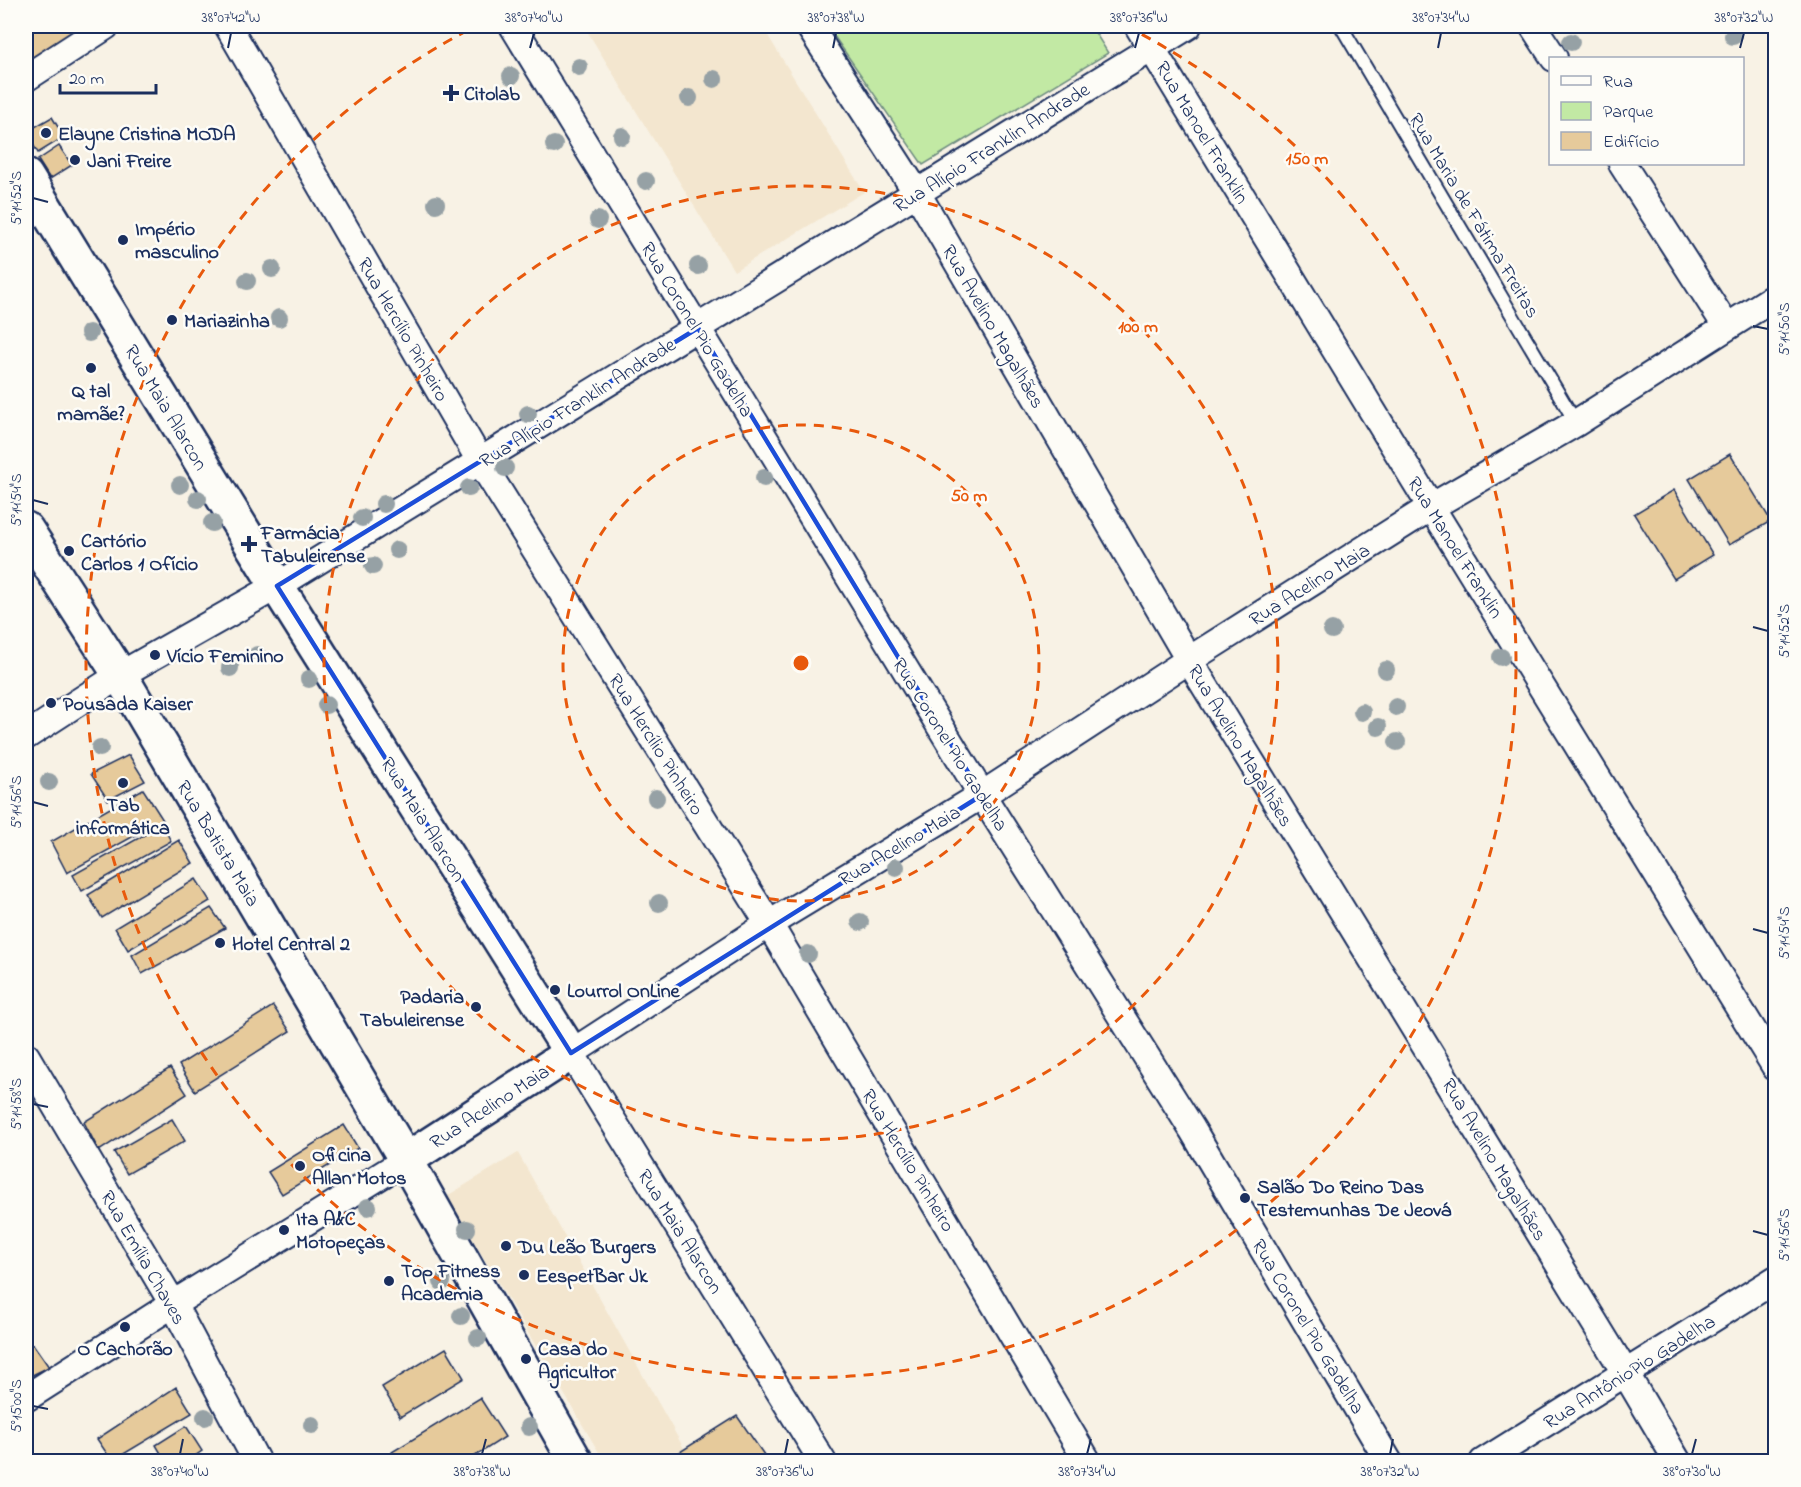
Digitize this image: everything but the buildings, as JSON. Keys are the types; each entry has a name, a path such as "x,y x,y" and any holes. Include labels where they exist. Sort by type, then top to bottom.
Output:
{"main road":[{"name":"Rua Maia Alarcon","path":"26,176 277,586 572,1053"},
{"name":"Rua Batista Maia","path":"26,529 120,675 406,1160 576,1461"},
{"name":"Rua Acelino Maia","path":"406,1160 572,1053"}],"street":[{"path":"26,78 106,26"},
{"name":"Rua Hercílio Pinheiro","path":"228,26 480,462 769,924 1088,1461"},
{"name":"Rua Coronel Pio Gadelha","path":"513,26 982,795 1192,1129 1389,1461"},
{"name":"Rua Avelino Magalhães","path":"808,26 916,193 1189,660 1678,1461"},
{"name":"Rua Manoel Franklin","path":"1138,26 1776,1068"},
{"name":"Rua Alípio Franklin Andrade","path":"26,736 120,675 277,586 1188,26"},
{"path":"1533,26 1553,57"},
{"path":"1623,165 1726,326"},
{"name":"Rua Acelino Maia","path":"572,1053 769,924 982,795 1189,660 1431,507 1576,423 1776,296"},
{"name":"Rua Maia Alarcon","path":"572,1053 823,1461"},
{"name":"Rua Emília Chaves","path":"26,1056 173,1304 257,1461"},
{"name":"Rua Acelino Maia","path":"26,1398 406,1160"},
{"name":"Rua AntônioPio Gadelha","path":"1483,1461 1776,1280"}],"lane":[{"name":"Rua Maria de Fátima Freitas","path":"1341,26 1576,423"}],"highlighted area":[{"path":"698,328 982,795 571,1053 277,586"}],"shaded area":[{"path":"584,26 762,26 864,192 734,271"},
{"path":"518,1153 691,1461 604,1461 447,1196"}],"green space":[{"path":"827,26 1091,26 1108,53 923,165"}],"place":[{"name":"Citolab","path":"451,93"},
{"name":"Elayne Cristina MODA","path":"46,133"},
{"name":"Jani Freire","path":"75,160"},
{"name":"Império masculino","path":"123,240"},
{"name":"Mariazinha","path":"172,320"},
{"name":"Q tal mamãe?","path":"91,368"},
{"name":"Farmácia Tabuleirense","path":"249,544"},
{"name":"Cartório Carlos 1 Ofício","path":"69,551"},
{"name":"Vício Feminino","path":"155,655"},
{"name":"Pousada Kaiser","path":"51,703"},
{"name":"Tab informática","path":"123,783"},
{"name":"Hotel Central 2","path":"220,943"},
{"name":"Lourrol OnLine","path":"555,990"},
{"name":"Padaria Tabuleirense","path":"476,1007"},
{"name":"Oficina Allan Motos","path":"300,1166"},
{"name":"Salão Do Reino Das Testemunhas De Jeová","path":"1245,1198"},
{"name":"Ita A&C Motopeças","path":"284,1230"},
{"name":"Du Leão Burgers","path":"506,1246"},
{"name":"EespetBar Jk","path":"524,1275"},
{"name":"Top Fitness Academia","path":"389,1281"},
{"name":"O Cachorão","path":"125,1327"},
{"name":"Casa do Agricultor","path":"526,1359"}]}
